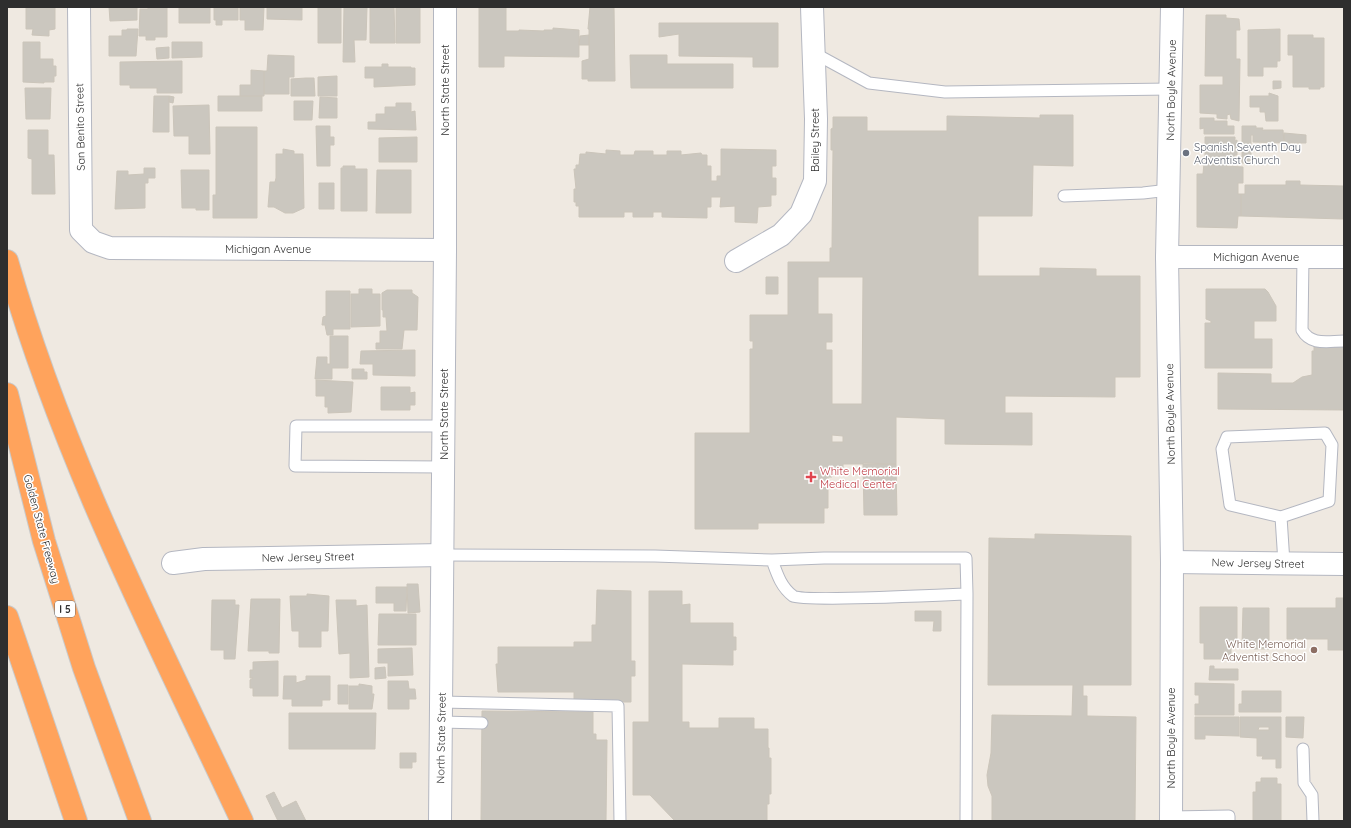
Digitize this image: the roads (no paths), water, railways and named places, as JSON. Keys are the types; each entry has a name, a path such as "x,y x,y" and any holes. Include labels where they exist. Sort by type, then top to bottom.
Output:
{"highway":[{"path":"7,261 22,315 88,490 242,821"},
{"name":"Golden State Freeway","path":"7,394 46,548 84,668 140,821"},
{"path":"7,617 76,821"}],"street":[{"name":"San Benito Street","path":"79,7 81,230 92,242"},
{"name":"North State Street","path":"440,821 444,467 445,7"},
{"name":"Bailey Street","path":"736,261 781,235 801,214 815,181 816,119 812,7"},
{"name":"North Boyle Avenue","path":"1171,819 1172,562 1168,257 1172,7"},
{"name":"Michigan Avenue","path":"92,242 110,248 445,250"},
{"name":"Michigan Avenue","path":"1168,257 1344,257"},
{"name":"New Jersey Street","path":"173,563 204,559 443,554"},
{"name":"New Jersey Street","path":"1172,562 1344,564"}],"lane":[{"path":"814,53 869,83 944,92 1171,89"},
{"path":"1064,196 1143,193 1169,190"},
{"path":"1303,257 1302,330 1306,338 1312,342 1344,341"},
{"path":"444,426 296,426 295,466 444,467"},
{"path":"1325,433 1332,445 1329,501 1281,517 1230,505 1222,449 1227,437 1325,433"},
{"path":"1281,517 1284,563"},
{"path":"443,554 655,556 772,560 831,558 966,558 966,821"},
{"path":"772,560 783,587 795,597 824,598 967,594"},
{"path":"441,712 618,706 620,821"},
{"path":"441,712 482,723"},
{"path":"1303,750 1304,783 1312,795 1313,821"},
{"path":"1171,819 1229,816 1229,821"}],"place":[{"name":"Spanish Seventh Day Adventist Church","path":"1186,153"},
{"name":"White Memorial Medical Center","path":"811,477"},
{"name":"White Memorial Adventist School","path":"1314,650"}]}
